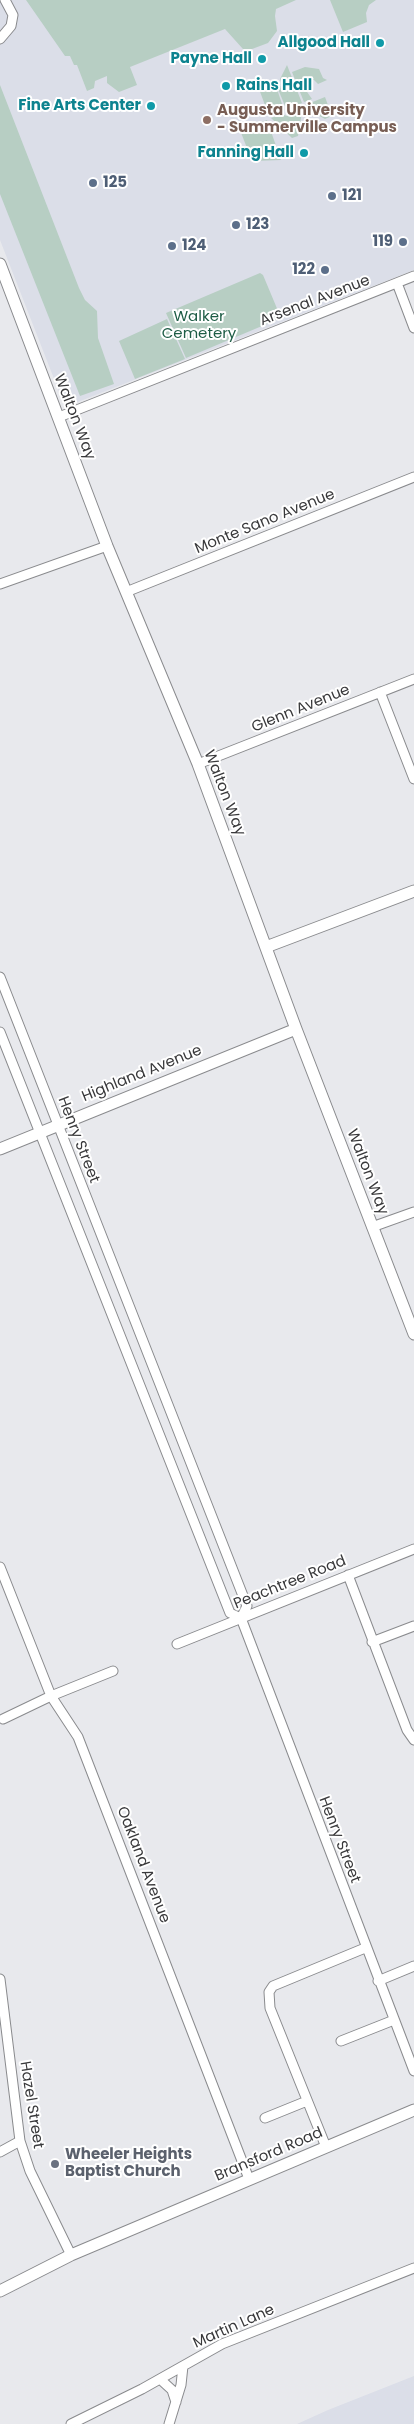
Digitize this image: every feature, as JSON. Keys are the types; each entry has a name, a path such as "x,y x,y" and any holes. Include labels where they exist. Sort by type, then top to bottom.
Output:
{"main road":[{"name":"Walton Way","path":"0,264 107,546 198,764 296,1029 414,1334"},
{"path":"266,947 414,891"},
{"name":"Highland Avenue","path":"0,1148 296,1029"},
{"name":"Bransford Road","path":"0,2291 71,2255 414,2110"}],"street":[{"path":"0,39 11,26 13,15 5,0"},
{"name":"Arsenal Avenue","path":"59,417 414,276"},
{"path":"397,283 414,328"},
{"name":"Monte Sano Avenue","path":"126,592 414,477"},
{"path":"0,584 107,546"},
{"name":"Glenn Avenue","path":"198,764 414,679"},
{"path":"380,692 414,779"},
{"name":"Henry Street","path":"0,977 247,1606 240,1618"},
{"name":"Henry Street","path":"0,1032 115,1318 230,1613 240,1618 365,1948 414,2071"},
{"path":"372,1227 414,1212"},
{"path":"115,1318 131,1312"},
{"path":"189,1507 206,1501"},
{"name":"Peachtree Road","path":"176,1644 414,1549"},
{"name":"Oakland Avenue","path":"0,1567 51,1696 78,1737 249,2179"},
{"path":"348,1575 407,1730 414,1740"},
{"path":"372,1642 414,1626"},
{"path":"3,1719 51,1696 113,1671"},
{"path":"326,2147 270,2008 269,1992 273,1986 365,1948"},
{"path":"378,1981 414,1966"},
{"name":"Hazel Street","path":"0,1983 20,2141 30,2171 71,2255"},
{"path":"341,2041 394,2020"},
{"path":"265,2118 307,2101"},
{"path":"0,2152 20,2141"},
{"name":"Martin Lane","path":"72,2424 160,2379 222,2344 414,2268"},
{"path":"169,2424 181,2385 183,2366"},
{"path":"160,2379 172,2390 176,2402"}],"shaded area":[{"name":"Augusta University - Summerville Campus","path":"0,0 414,0 414,270 65,407 0,240"},
{"path":"414,2376 414,2424 297,2424 328,2410"}],"green space":[{"path":"26,0 296,0 276,9 277,31 268,43 252,49 243,49 225,29 130,67 137,85 119,92 107,83 107,76 95,81 94,88 87,91 77,65 74,65 70,56 65,56"},
{"path":"330,0 376,0 369,5 366,13 367,22 343,32"},
{"path":"287,65 302,103 289,108 285,106 278,89 282,85 280,79"},
{"path":"305,67 319,69 323,78 327,80 318,84 314,80 307,80 305,89 312,99 304,102 292,72"},
{"path":"255,78 270,83 272,88 277,89 283,107 281,111 269,116"},
{"path":"0,85 79,288 85,300 97,311 98,338 114,384 80,396 0,194"},
{"path":"325,97 332,116 325,119 312,112 308,113 305,105"},
{"path":"303,106 298,136 292,138 271,118 282,114 287,116 291,110"},
{"path":"267,120 281,160 252,161 240,130"},
{"name":"Walker Cemetery","path":"260,273 263,275 281,318 186,358 166,313"},
{"path":"167,319 185,359 135,379 119,341"}],"place":[{"name":"Allgood Hall","path":"380,43"},
{"name":"Payne Hall","path":"262,59"},
{"name":"Rains Hall","path":"226,86"},
{"name":"Fine Arts Center","path":"151,106"},
{"name":"Augusta University - Summerville Campus","path":"207,120"},
{"name":"Fanning Hall","path":"304,153"},
{"name":"125","path":"93,183"},
{"name":"121","path":"332,196"},
{"name":"123","path":"236,225"},
{"name":"119","path":"403,242"},
{"name":"124","path":"172,246"},
{"name":"122","path":"325,270"},
{"name":"Wheeler Heights Baptist Church","path":"55,2164"}]}
